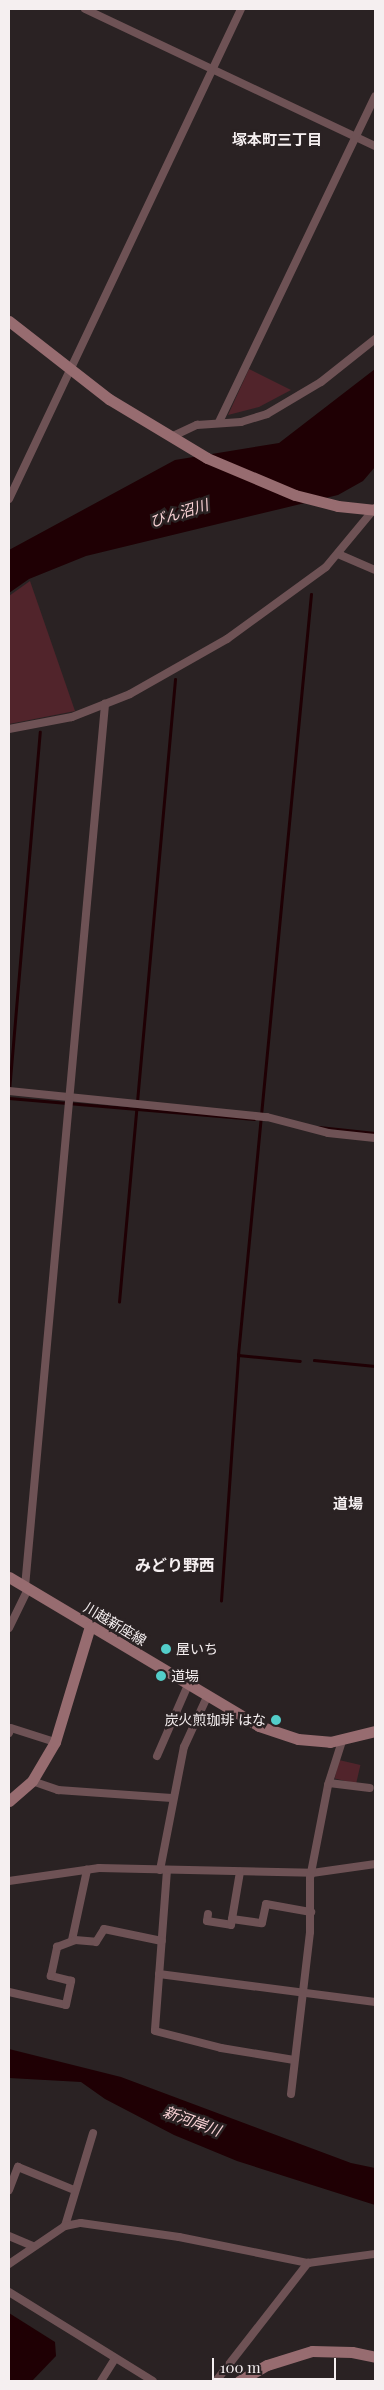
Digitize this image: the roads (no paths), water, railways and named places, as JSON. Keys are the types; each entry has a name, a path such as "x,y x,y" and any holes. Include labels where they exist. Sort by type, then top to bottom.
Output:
{"street":[{"path":"84,9 375,146"},
{"path":"9,499 241,9"},
{"path":"219,422 375,97"},
{"path":"9,321 71,370 170,438 279,488 338,506 374,509"},
{"path":"170,438 190,428 219,422 241,422 281,406 321,382 375,339"},
{"path":"9,729 72,717 105,704 155,681 237,633 322,571 374,509"},
{"path":"338,554 375,570"},
{"path":"9,1628 26,1588 105,704"},
{"path":"9,1091 267,1117 328,1134 375,1138"},
{"name":"川越新座線","path":"9,1577 247,1720 283,1735 342,1741 375,1732"},
{"path":"9,1801 32,1781 55,1742 90,1626"},
{"path":"157,1756 188,1685"},
{"path":"207,1696 184,1747 172,1798 164,1870 162,1941 155,2031 221,2048 294,2060"},
{"path":"9,1733 11,1728 55,1742"},
{"path":"291,2094 310,1912 312,1873 328,1783 342,1741"},
{"path":"32,1781 58,1790 172,1798"},
{"path":"328,1783 370,1788"},
{"path":"9,1881 87,1870 312,1873 375,1864"},
{"path":"72,1940 87,1870"},
{"path":"208,1914 207,1922 231,1925 240,1872"},
{"path":"232,1918 262,1923 266,1904 310,1912"},
{"path":"9,1992 66,2005 71,1981 51,1976 57,1947 72,1940 96,1942 104,1929 162,1941"},
{"path":"159,1974 375,2002"},
{"path":"65,2226 74,2190 93,2133"},
{"path":"9,2190 18,2167 74,2190"},
{"path":"9,2264 32,2246 65,2226 95,2224 308,2264 375,2254"},
{"path":"9,2236 32,2246"},
{"path":"216,2381 308,2264"},
{"path":"9,2292 114,2360 153,2381"},
{"path":"239,2381 267,2365 312,2352 352,2352 375,2357"},
{"path":"102,2381 114,2360"}],"water":[{"name":"びん沼川","path":"375,369 375,467 363,481 338,495 86,556 29,579 9,593 9,550 175,460 279,443"},
{"name":"新河岸川","path":"9,2049 121,2077 351,2163 375,2168 375,2205 237,2161 174,2135 105,2099 81,2082 9,2078"},
{"path":"9,2313 55,2342 56,2356 32,2381 9,2381"}],"waterway":[{"path":"221,1601 238,1355 311,594"},
{"path":"119,1302 175,680"},
{"path":"9,1091 40,732"},
{"path":"9,1098 254,1119"},
{"path":"319,1127 375,1133"},
{"path":"238,1355 300,1361"},
{"path":"314,1360 375,1366"}],"place":[{"name":"屋いち","path":"166,1649"},
{"name":"道場","path":"161,1676"},
{"name":"炭火煎珈琲 はな","path":"276,1720"}],"district":[{"name":"塚本町三丁目","path":"277,140"},
{"name":"道場","path":"348,1504"},
{"name":"みどり野西","path":"175,1565"}]}
